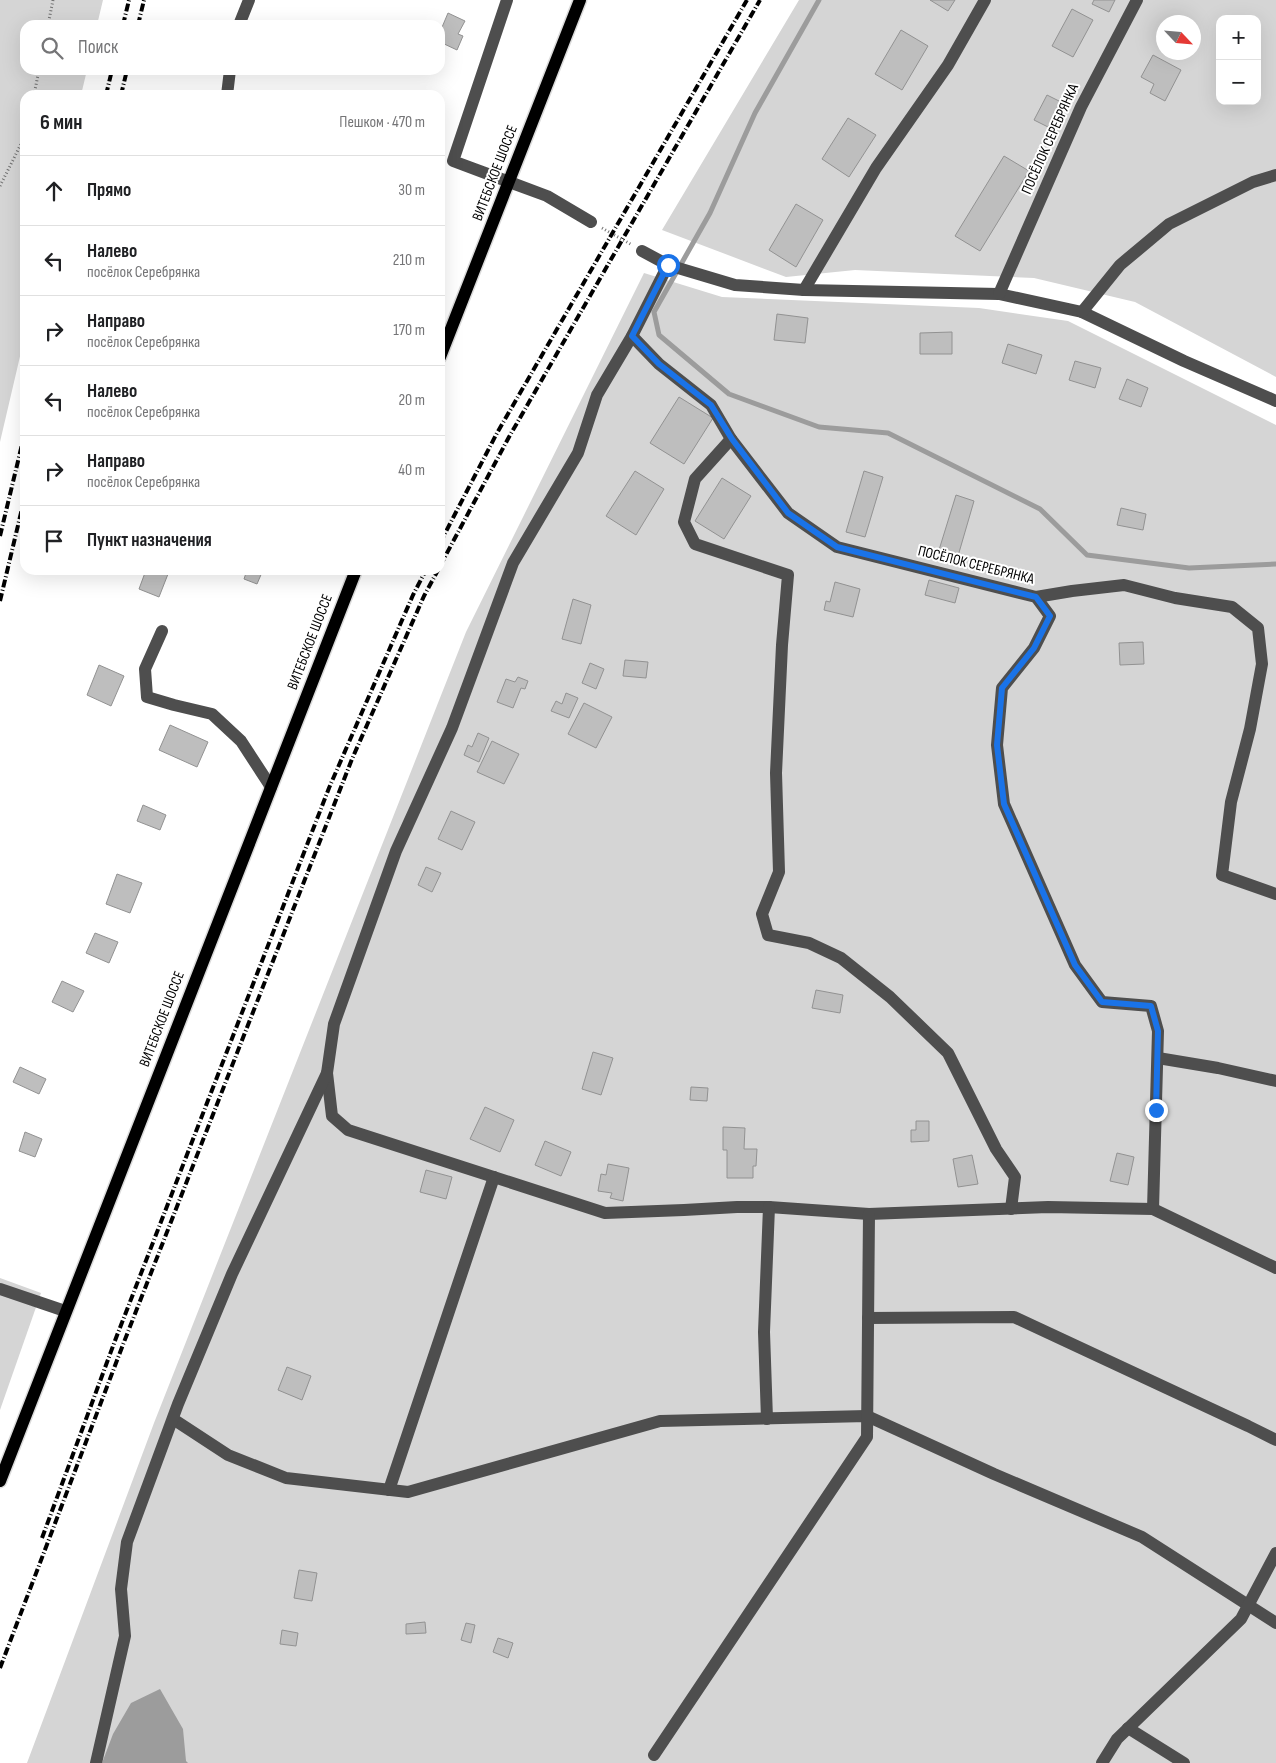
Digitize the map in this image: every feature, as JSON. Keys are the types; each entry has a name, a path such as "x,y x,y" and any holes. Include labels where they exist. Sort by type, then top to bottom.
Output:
{"main road":[{"name":"ВИТЕБСКОЕ ШОССЕ","path":"445,344 580,0"},
{"name":"ВИТЕБСКОЕ ШОССЕ","path":"0,1481 354,575"}],"street":[{"path":"241,20 249,0"},
{"path":"507,0 452,160 547,196 591,222"},
{"path":"804,290 876,168 948,66 985,0"},
{"name":"ПОСЁЛОК СЕРЕБРЯНКА","path":"999,294 1081,107 1137,0"},
{"path":"228,90 229,75"},
{"path":"1082,312 1120,265 1169,224 1253,182 1276,175"},
{"path":"642,251 668,265 735,285 804,290 999,294 1082,312 1276,401"},
{"path":"668,265 632,336 597,395 578,453 513,563 452,728 389,870 334,1024 327,1073 332,1116 348,1130 605,1212 737,1207 769,1207 869,1214 1048,1207 1153,1209 1276,1268"},
{"name":"ПОСЁЛОК СЕРЕБРЯНКА","path":"632,336 659,364 711,405 732,439 788,513 837,547 1036,597 1050,616 1034,648 1002,688 997,745 1004,804 1075,965 1102,1002 1151,1006 1158,1031 1153,1209"},
{"path":"732,439 695,479 684,522 695,544 788,575 782,645 776,774 778,872 762,914 768,935 809,944 841,958 890,997 948,1053 996,1149 1015,1176 1011,1209"},
{"path":"1036,597 1072,590 1124,585 1175,598 1232,607 1258,628 1262,664 1250,729 1231,802 1222,875 1276,894"},
{"path":"162,631 145,669 147,697 212,714 241,742 271,787"},
{"path":"1158,1058 1218,1068 1276,1081"},
{"path":"96,1763 125,1636 121,1589 127,1542 173,1419 232,1274 327,1073"},
{"path":"389,1490 494,1177"},
{"path":"767,1419 764,1332 769,1207"},
{"path":"654,1754 867,1436 869,1214"},
{"path":"0,1289 65,1311"},
{"path":"868,1318 1014,1317 1276,1440"},
{"path":"173,1419 228,1456 286,1478 408,1492 660,1421 867,1416 994,1474 1142,1537 1276,1623"},
{"path":"1102,1763 1117,1739 1241,1619 1276,1553"},
{"path":"1128,1728 1184,1763"}],"path":[{"path":"49,20 53,0"},
{"path":"35,90 38,75"},
{"path":"0,186 20,146"},
{"path":"591,222 642,251"}],"shaded area":[{"path":"0,0 103,0 98,20 20,20 20,75 86,75 82,90 20,90 20,356 0,442"},
{"path":"799,0 1276,0 1276,377 1135,302 1034,278 855,270 786,277 662,230"},
{"path":"644,273 722,297 979,308 1068,321 1276,425 1276,1763 27,1763 154,1423 466,632"},
{"path":"0,1278 41,1293 0,1410"},
{"path":"160,1689 183,1729 186,1761 188,1763 102,1763 113,1734 131,1703"}],"building":[{"path":"930,0 955,0 948,11"},
{"path":"1094,0 1115,0 1109,12 1092,4"},
{"path":"1072,9 1093,20 1073,57 1052,46"},
{"path":"448,13 465,21 458,34 463,36 457,50 445,44 445,20"},
{"path":"901,30 928,46 902,90 875,74"},
{"path":"1153,55 1156,57 1156,60 1162,60 1181,70 1165,101 1150,93 1154,84 1141,77"},
{"path":"1047,95 1067,105 1054,130 1034,120"},
{"path":"848,118 876,135 849,177 822,159"},
{"path":"1004,156 1029,171 980,251 955,236"},
{"path":"796,204 823,220 796,267 769,250"},
{"path":"777,314 808,318 805,343 774,340"},
{"path":"952,332 952,354 920,354 920,333"},
{"path":"1008,344 1042,355 1036,374 1002,363"},
{"path":"1075,361 1101,368 1095,388 1069,380"},
{"path":"1127,379 1148,388 1141,407 1119,399"},
{"path":"679,397 713,418 684,464 650,443"},
{"path":"635,471 664,489 636,535 606,516"},
{"path":"864,471 883,477 865,537 846,532"},
{"path":"722,478 751,496 724,539 695,521"},
{"path":"956,495 974,501 958,556 939,550"},
{"path":"1121,508 1146,514 1143,530 1117,525"},
{"path":"144,575 168,575 159,597 139,589"},
{"path":"245,575 261,575 257,584 244,579"},
{"path":"929,580 959,588 955,603 925,595"},
{"path":"835,582 860,589 853,617 824,610 826,601 830,602"},
{"path":"573,599 591,605 581,644 562,639"},
{"path":"1143,642 1144,664 1120,665 1119,643"},
{"path":"625,660 648,662 646,678 623,676"},
{"path":"590,663 604,669 596,689 582,683"},
{"path":"99,665 124,676 111,706 87,695"},
{"path":"518,677 528,681 525,689 521,688 513,708 497,702 506,679 515,682"},
{"path":"566,693 578,698 569,718 551,711 556,701 562,704"},
{"path":"584,703 612,717 596,748 568,734"},
{"path":"170,725 208,742 197,767 159,750"},
{"path":"478,733 489,738 479,762 464,755 468,745 472,747"},
{"path":"492,741 519,754 504,784 477,772"},
{"path":"143,805 166,815 160,830 137,821"},
{"path":"451,811 475,822 462,850 438,839"},
{"path":"426,867 441,873 432,892 418,885"},
{"path":"117,874 142,883 130,913 106,904"},
{"path":"95,933 118,942 109,963 86,953"},
{"path":"62,981 84,991 73,1012 52,1002"},
{"path":"816,990 843,995 840,1013 812,1008"},
{"path":"593,1052 613,1058 601,1095 582,1089"},
{"path":"20,1067 46,1079 39,1094 13,1082"},
{"path":"691,1087 708,1088 707,1101 690,1100"},
{"path":"485,1107 514,1120 500,1152 470,1139"},
{"path":"916,1121 929,1121 929,1141 911,1142 911,1130 916,1130"},
{"path":"723,1127 745,1128 744,1149 757,1149 756,1166 753,1166 753,1178 727,1178 727,1150 723,1150"},
{"path":"25,1132 42,1139 35,1157 19,1151"},
{"path":"545,1141 571,1152 561,1176 535,1165"},
{"path":"1117,1153 1134,1157 1128,1185 1110,1181"},
{"path":"972,1155 978,1184 958,1187 953,1159"},
{"path":"608,1164 629,1168 623,1201 610,1198 612,1193 598,1191 601,1174 606,1175"},
{"path":"426,1170 452,1177 446,1199 420,1192"},
{"path":"287,1367 311,1376 302,1400 278,1390"},
{"path":"299,1570 317,1573 312,1601 294,1598"},
{"path":"425,1622 426,1633 406,1634 406,1624"},
{"path":"466,1623 475,1625 471,1643 461,1640"},
{"path":"282,1630 298,1633 296,1646 280,1644"},
{"path":"498,1638 513,1643 508,1658 493,1652"}],"waterway":[{"path":"819,0 755,113 710,213 654,312 659,335 729,394 819,427 888,433 1040,509 1087,555 1189,568 1276,564"}],"railway":[{"path":"124,20 129,0"},
{"path":"139,20 144,0"},
{"path":"445,533 497,433 747,0"},
{"path":"445,557 509,437 760,0"},
{"path":"107,90 111,75"},
{"path":"122,90 126,75"},
{"path":"0,536 20,453"},
{"path":"0,601 20,517"},
{"path":"42,1538 116,1338 329,788 423,575"},
{"path":"0,1668 124,1342 352,759 424,596 435,575"}],"route":[{"path":"668,265 632,336 659,364 711,405 732,439 788,513 837,547 1036,597 1050,616 1034,648 1002,688 997,745 1004,804 1075,965 1102,1002 1151,1006 1158,1031 1156,1110"}]}
